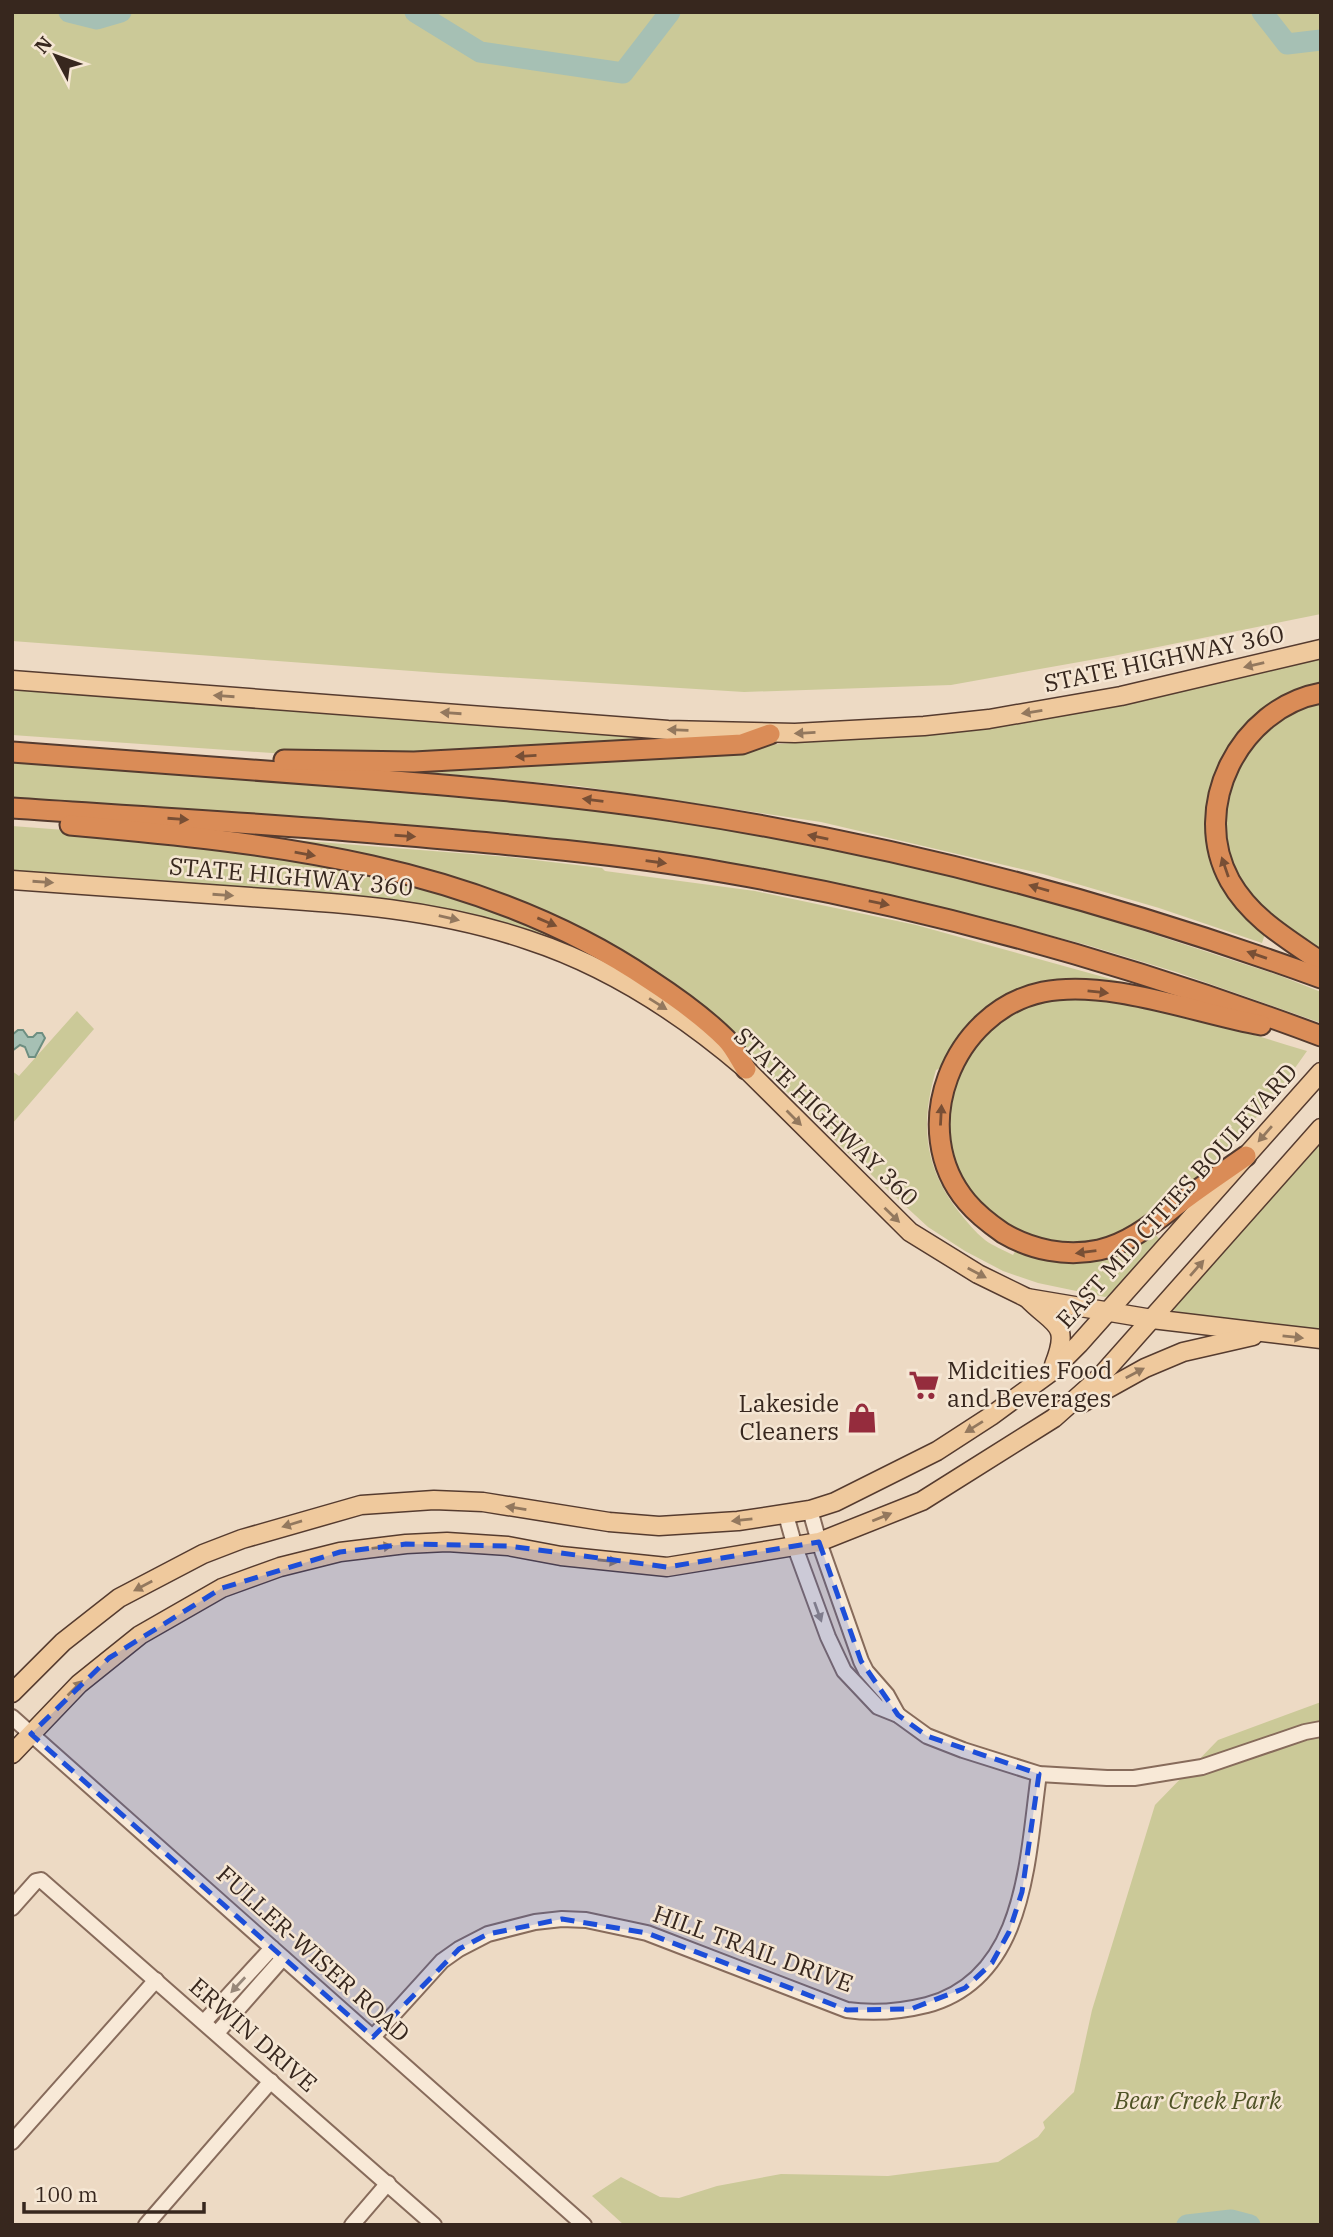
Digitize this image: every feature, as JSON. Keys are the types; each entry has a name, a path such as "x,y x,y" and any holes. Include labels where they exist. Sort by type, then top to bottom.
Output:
{"highway":[{"path":"1321,693 1308,695 1281,708 1255,728 1235,753 1221,785 1216,818 1219,848 1229,878 1246,904 1268,926 1321,962"},
{"path":"12,743 309,761 414,762 742,744 770,734"},
{"path":"12,752 511,792 649,808 759,825 871,847 1021,882 1189,933 1321,978"},
{"path":"12,808 462,840 561,850 736,874 893,906 1049,946 1158,979 1319,1035"},
{"path":"12,820 165,833 290,851 384,867 467,891 554,925 631,967 666,990 727,1040 746,1069"},
{"path":"1246,1156 1127,1240 1101,1250 1072,1254 1044,1250 1016,1241 989,1224 965,1201 950,1173 941,1143 940,1114 944,1085 955,1059 971,1035 990,1017 1014,1002 1042,992 1071,989 1100,991 1319,1035"}],"main road":[{"name":"STATE HIGHWAY 360","path":"12,680 668,730 770,734 860,730 989,719 1121,696 1321,649"},
{"name":"STATE HIGHWAY 360","path":"12,880 365,905 445,917 530,940 609,975 685,1021 746,1069 910,1232 946,1256 1027,1298 1152,1319 1321,1339"},
{"name":"EAST MID CITIES BOULEVARD","path":"12,1693 63,1642 119,1598 204,1554 242,1539 361,1505 434,1500 483,1502 609,1522 659,1526 738,1521 810,1510 835,1502 937,1451 1051,1372 1108,1312 1321,1072"},
{"path":"1054,1418 1100,1377 1317,1132"},
{"path":"1027,1298 1060,1329 1063,1341 1051,1372"},
{"path":"12,1754 79,1684 140,1635 222,1588 281,1567 340,1552 447,1542 508,1546 561,1556 667,1567 819,1542 922,1501 1054,1418 1145,1368 1183,1352 1265,1334"}],"street":[{"path":"810,1510 861,1661 866,1671 887,1695 898,1715"},
{"path":"786,1514 795,1547 828,1637 844,1671 878,1707 898,1715 927,1736 1039,1774 1120,1778 1202,1767 1321,1729"},
{"name":"FULLER-WISER ROAD","path":"12,1717 584,2225"},
{"name":"HILL TRAIL DRIVE","path":"373,2037 442,1961 460,1949 488,1934 535,1922 562,1919 586,1920 647,1933 846,2010 874,2014 911,2009 946,1998 980,1976 994,1959 1009,1932 1022,1892 1039,1774"},
{"name":"ERWIN DRIVE","path":"12,1908 36,1881 41,1880 434,2225"},
{"path":"204,2022 278,1953"},
{"path":"217,2034 278,1953"},
{"path":"12,2142 156,1980"},
{"path":"146,2225 271,2081"},
{"path":"352,2225 387,2183"}],"highlighted area":[{"path":"819,1542 861,1661 898,1715 927,1736 1039,1774 1022,1892 1009,1932 992,1963 965,1988 911,2009 847,2010 647,1933 562,1919 488,1934 459,1949 373,2037 31,1734 109,1658 222,1588 340,1552 406,1544 508,1546 667,1567"}],"green space":[{"path":"12,12 1321,12 1321,614 951,685 744,692 439,673 12,641"},
{"path":"1321,659 1321,688 1291,696 1212,791 1238,907 1251,923 1265,934 1262,943 1159,908 1043,874 821,822 578,786 412,771 940,732"},
{"path":"12,687 666,737 666,741 396,755 272,753 12,735"},
{"path":"1321,702 1321,952 1283,929 1254,903 1231,859 1225,834 1225,809 1230,785 1240,762 1254,741 1273,724 1295,710"},
{"path":"12,762 468,797 695,824 807,843 965,877 1100,917 1278,975 1321,992 1321,1023 1176,972 1087,945 957,911 817,881 243,817 12,797"},
{"path":"12,826 91,832 325,864 433,887 571,941 603,965 527,933 12,872"},
{"path":"293,840 509,857 755,891 916,925 1154,991 1025,991 943,1067 936,1070 927,1127 932,1162 947,1195 981,1237 1013,1255 1016,1250 1034,1256 1152,1232 1161,1240 1111,1295 1105,1297 1038,1283 1003,1271 928,1227 850,1155 741,1046 573,928 291,846"},
{"path":"1081,999 1167,1012 1307,1051 1265,1107 1235,1141 1156,1213 1123,1233 1093,1244 1047,1244 1032,1240 990,1215 967,1188 955,1165 948,1143 946,1120 949,1097 968,1054 982,1035 999,1020 1034,1004"},
{"path":"77,1011 94,1029 12,1124 12,1071 19,1076"},
{"path":"1321,1143 1321,1330 1198,1316 1171,1310 1316,1144 1318,1146"},
{"name":"Bear Creek Park","path":"1321,1702 1321,2225 624,2225 592,2196 621,2177 660,2197 679,2198 717,2186 781,2174 888,2176 998,2162 1038,2137 1045,2128 1043,2122 1074,2092 1092,2010 1155,1805 1218,1740"}],"shaded area":[{"path":"23,1030 28,1037 42,1033 45,1038 35,1057 29,1057 25,1047 20,1045 12,1051 12,1035"}],"waterway":[{"path":"69,12 97,19 121,12"},
{"path":"415,12 480,52 623,73 670,12"},
{"path":"1262,12 1287,44 1321,40"},
{"path":"1187,2225 1231,2220 1250,2225"}],"place":[{"name":"Midcities Food and Beverages","path":"924,1385"},
{"name":"Lakeside Cleaners","path":"862,1418"}]}
